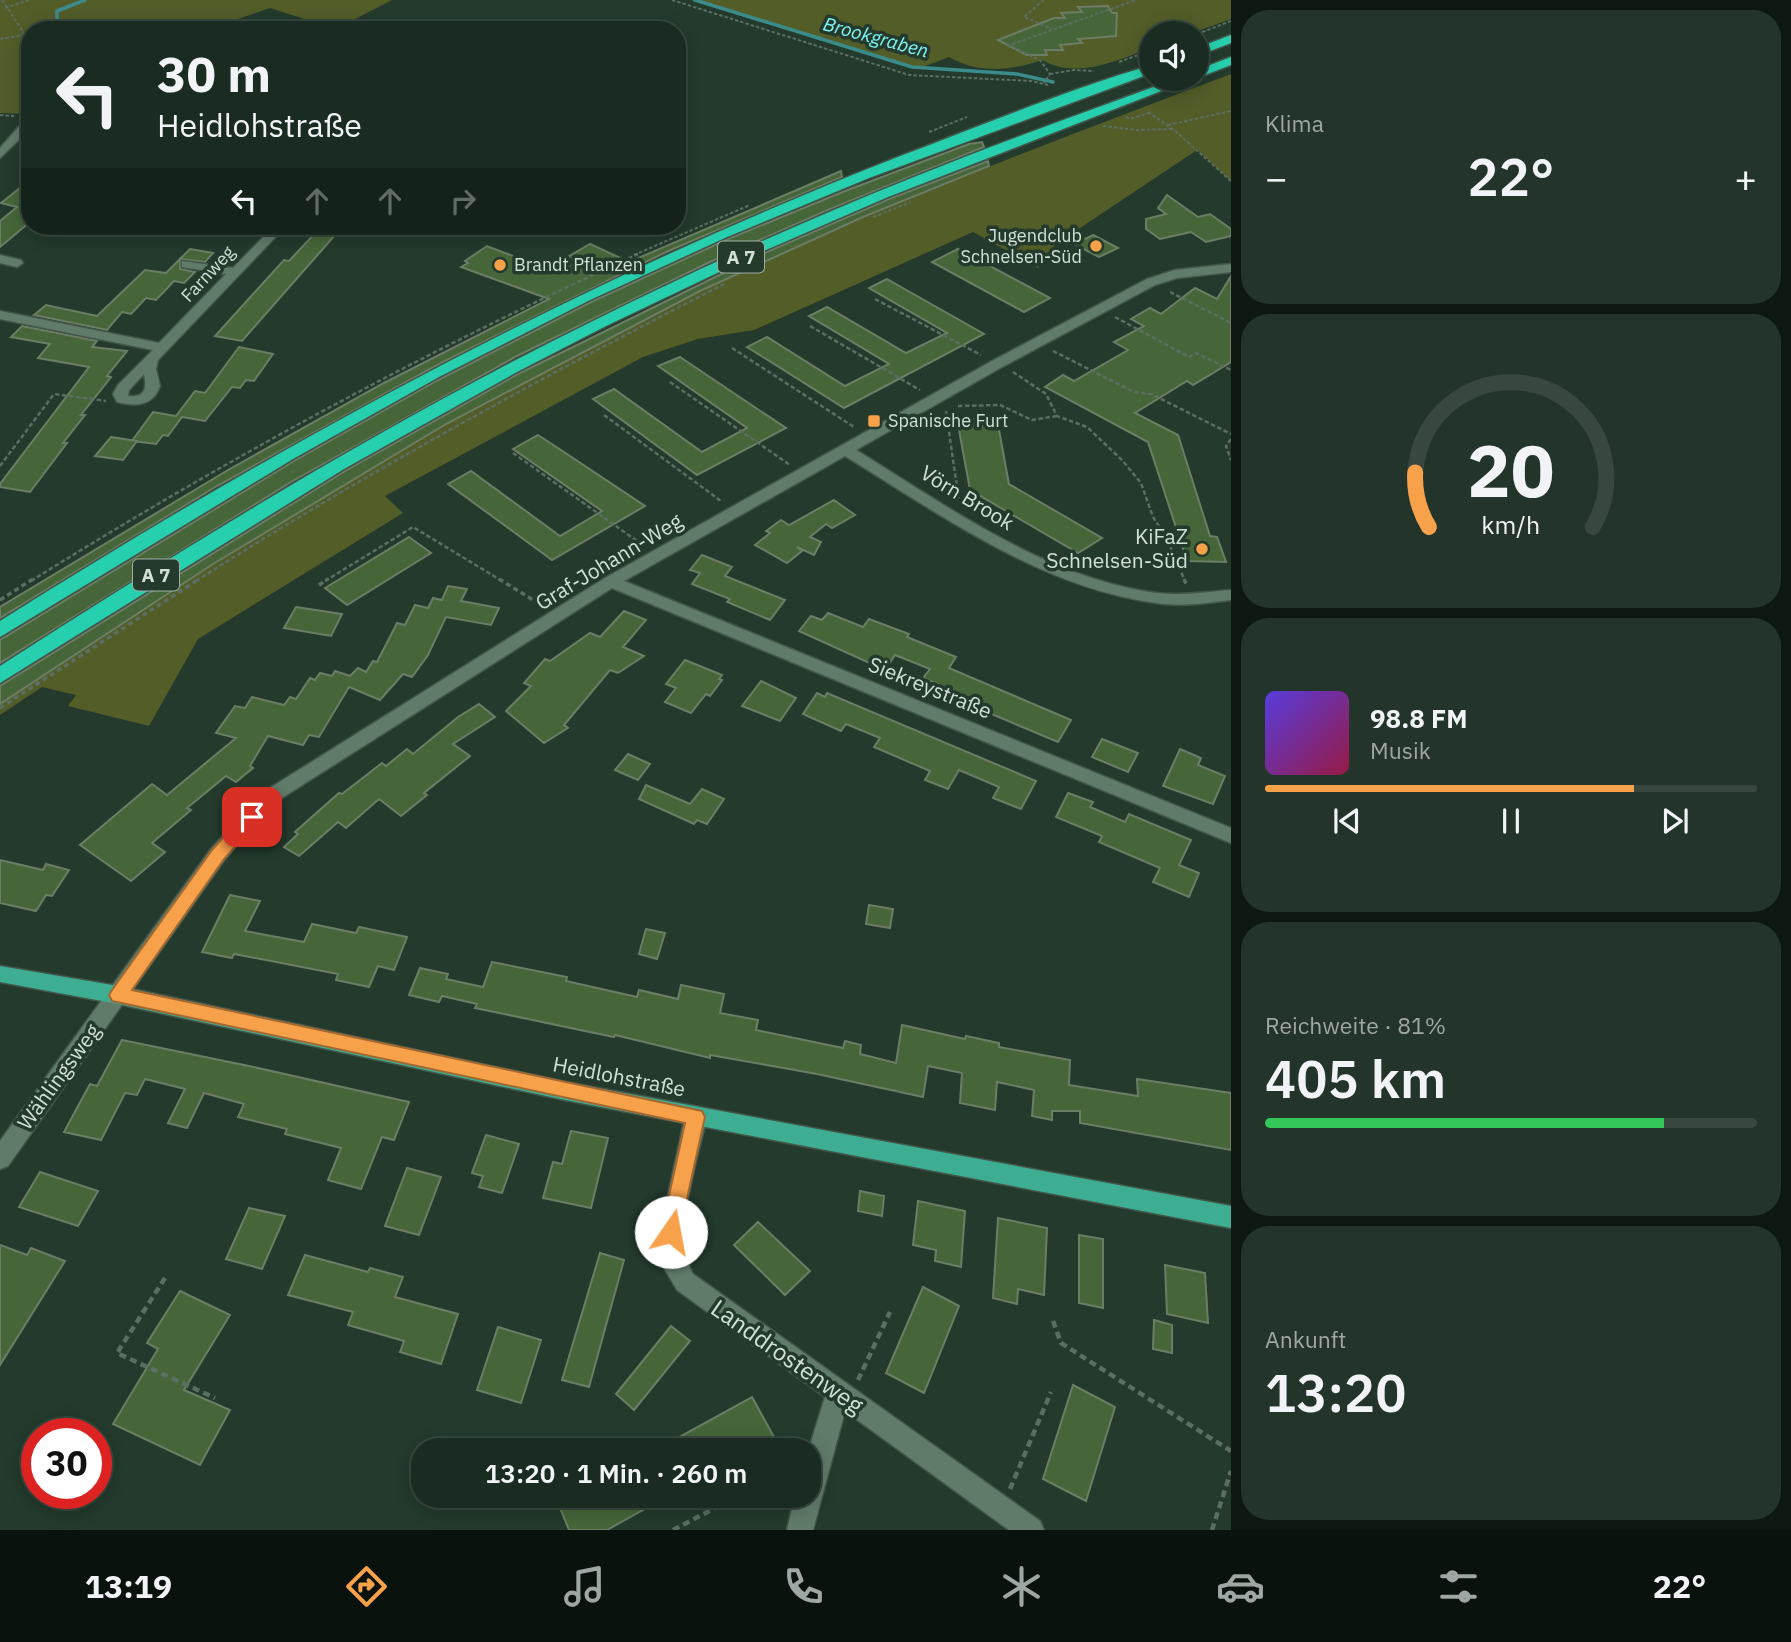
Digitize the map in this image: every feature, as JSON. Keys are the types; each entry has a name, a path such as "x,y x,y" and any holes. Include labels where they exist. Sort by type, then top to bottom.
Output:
{"highway":[{"path":"1209,47 1231,39"},
{"path":"1209,70 1231,61"},
{"name":"A 7","path":"0,630 277,461 386,400 572,303 831,188 1139,74"},
{"name":"A 7","path":"0,676 315,477 551,347 684,282 849,208 990,151 1153,91"}],"main road":[{"name":"Heidlohstraße","path":"0,974 118,995 696,1117 1231,1217"}],"street":[{"path":"0,155 21,133"},
{"name":"Farnweg","path":"122,399 120,394 123,388 272,235"},
{"path":"0,259 17,263"},
{"path":"186,264 236,272"},
{"name":"Graf-Johann-Weg","path":"118,995 218,854 268,798 611,582 997,364 1151,282 1175,274 1231,268"},
{"path":"0,315 164,348"},
{"path":"122,399 140,401 148,397 153,386 149,369 152,361"},
{"name":"Vörn Brook","path":"846,450 1026,558 1068,576 1158,598 1231,595"},
{"name":"Siekreystraße","path":"611,582 1231,836"},
{"name":"Vörn Brook","path":"1193,598 1231,608"},
{"name":"Wählingsweg","path":"0,1159 118,995"},
{"name":"Landdrostenweg","path":"696,1117 671,1232 674,1266 684,1282 1031,1530"},
{"path":"821,1459 843,1397"},
{"path":"800,1530 805,1508"}],"path":[{"path":"2,0 21,32"},
{"path":"5,8 29,0"},
{"path":"672,0 909,75 1046,83 1050,74"},
{"path":"1044,0 1024,17 1052,30"},
{"path":"1050,74 1040,60 1007,46 1136,0"},
{"path":"1209,29 1231,21"},
{"path":"0,39 21,35"},
{"path":"1050,74 1074,70 1094,71"},
{"path":"1167,125 1231,111"},
{"path":"1126,117 1130,119 1149,112 1231,181"},
{"path":"1102,126 1136,130 1172,129"},
{"path":"873,217 920,198"},
{"path":"0,708 283,525 408,452 603,345 731,280"},
{"path":"1151,282 1231,323"},
{"path":"875,299 1038,385 1054,402 1057,415"},
{"path":"1101,309 1189,357 1196,352 1231,370"},
{"path":"1056,332 1071,340 1053,351 1134,392 1151,394 1231,437 1226,446 1231,460"},
{"path":"733,348 869,437"},
{"path":"670,382 803,474"},
{"path":"0,466 54,394 108,401 122,399"},
{"path":"946,406 1000,405 1032,420 1057,415 1087,427 1122,460 1141,483 1153,517 1166,537 1193,598"},
{"path":"604,415 735,512"},
{"path":"513,453 657,556"},
{"path":"319,585 413,527 559,616"},
{"path":"165,1278 117,1353 215,1398"},
{"path":"843,1397 890,1312"},
{"path":"1054,1321 1061,1343 1231,1451"},
{"path":"1002,1507 1051,1392"},
{"path":"1212,1530 1231,1471"},
{"path":"673,1530 715,1508"}],"green space":[{"path":"0,0 392,0 351,21 311,21 270,8 232,21 21,21 21,114 0,113"},
{"path":"690,0 1231,0 1231,19 1209,27 1209,21 1139,21 1139,52 1097,66 1069,68 1042,60 1018,67 995,69 972,66 949,57 920,68"},
{"path":"1231,74 1231,181 1197,150 1056,244 1038,268 973,232 754,330 698,339 643,357 385,496 403,513 198,639 149,726 68,706 76,695 42,687 0,715 0,704 170,592 431,433 610,335 767,260 898,203 1186,91 1209,91 1209,82"}],"building":[{"path":"1108,6 1112,13 1117,13 1116,36 1078,39 1082,43 1060,45 1063,50 1045,50 1047,55 1027,55 998,40 1054,18 1065,18 1061,13 1082,12 1078,7"},
{"path":"982,142 984,147 828,210 710,262 517,356 291,482 0,663 0,640 294,461 440,379 589,303 728,239 845,191 969,144"},
{"path":"988,161 989,166 863,217 700,291 446,424 213,564 0,704 0,686 345,471 518,374 760,255 889,199"},
{"path":"841,171 842,177 666,252 439,364 217,486 0,618 0,607 228,470 382,384 549,299 461,267 468,263 465,261 487,246 547,269 590,244 629,262"},
{"path":"21,187 21,230 0,247 0,221 17,207 1,203"},
{"path":"1167,195 1198,217 1210,214 1231,229 1231,236 1206,242 1191,232 1160,239 1146,229 1146,219 1166,214 1158,208"},
{"path":"313,235 335,235 242,341 215,336 284,260 289,261"},
{"name":"Jugendclub Schnelsen-Süd","path":"1093,235 1118,248 1099,257 1074,244"},
{"path":"190,249 213,253 205,262 180,259"},
{"path":"958,249 1050,298 1024,312 932,262"},
{"path":"180,259 180,269 195,272 184,283 174,281 156,300 146,298 131,314 122,312 107,330 34,315 46,305 97,316 145,270 166,273"},
{"path":"1231,276 1231,362 1193,385 1187,381 1135,413 1178,435 1210,536 1217,537 1226,562 1187,561 1148,442 1045,387 1063,375 1074,381 1128,350 1114,342 1144,326 1131,319 1150,308 1161,314 1195,288 1217,299"},
{"path":"887,279 984,334 844,408 747,347 767,337 845,386 889,364 809,316 827,307 906,353 947,333 869,288"},
{"path":"22,326 97,341 92,347 127,351 107,376 111,377 63,443 67,443 30,492 0,487 0,484 89,367 38,358 50,344 11,337"},
{"path":"239,347 273,354 254,381 246,380 240,388 232,387 205,421 182,417 168,436 163,435 156,444 132,441 153,412 176,416 195,391 205,393"},
{"path":"680,357 786,428 697,475 593,399 614,389 702,452 747,428 658,366"},
{"path":"957,419 997,419 1009,484 1102,538 1078,553 970,490"},
{"path":"538,435 645,506 552,560 448,484 471,471 560,536 602,511 513,449"},
{"path":"111,437 137,441 123,460 95,456"},
{"path":"834,500 855,515 832,528 826,524 810,537 821,542 814,555 797,547 802,551 787,563 755,545 770,533 766,531 781,520 789,525"},
{"path":"409,537 431,553 347,605 325,588"},
{"path":"702,555 732,567 725,576 785,600 770,620 727,602 730,599 692,584 700,573 690,570"},
{"path":"448,586 467,589 461,601 499,608 491,625 446,617 428,655 412,677 403,674 380,700 349,687 319,737 309,735 303,745 268,736 250,766 253,768 236,782 226,776 187,808 191,810 152,843 165,852 131,881 80,845 152,784 167,795 236,738 216,733 235,706 245,708 252,697 284,705 290,697 296,699 310,678 315,680 320,673 332,676 335,671 350,676 358,668 366,672 373,661 377,662 397,623 405,625 415,605 428,608 433,598 442,600"},
{"path":"296,607 342,614 331,636 284,628"},
{"path":"624,611 646,620 623,647 644,656 618,673 610,670 564,725 568,728 544,743 506,711 531,686 524,683 545,659 550,661 590,633 600,637"},
{"path":"828,613 863,627 869,619 909,634 907,637 956,657 949,668 1071,720 1058,742 970,705 974,699 923,678 930,669 895,655 885,670 799,631 811,616 822,620"},
{"path":"685,660 722,675 719,679 722,680 710,696 706,694 691,713 665,702 676,688 666,684"},
{"path":"761,681 796,698 780,721 742,706"},
{"path":"817,693 825,697 827,693 1036,781 1021,809 993,798 999,787 959,770 948,789 925,780 930,771 874,747 880,738 846,724 841,731 803,714"},
{"path":"479,704 495,717 453,744 470,756 424,793 427,795 401,816 379,799 346,828 338,822 299,856 284,847 298,834 295,832 339,793 342,794 382,763 386,766 407,749 413,754 458,717"},
{"path":"1102,739 1138,753 1128,772 1092,757"},
{"path":"1180,749 1201,758 1198,765 1225,776 1213,804 1163,786"},
{"path":"628,754 650,764 638,780 615,770"},
{"path":"646,785 690,804 702,789 724,799 707,824 697,820 694,824 639,799"},
{"path":"1068,793 1093,802 1090,807 1125,822 1129,814 1191,840 1179,865 1199,873 1189,897 1153,882 1160,868 1099,842 1102,836 1056,817"},
{"path":"0,860 43,870 46,864 69,870 52,896 46,895 36,911 0,903"},
{"path":"230,895 260,901 245,931 304,942 312,924 356,933 359,927 407,937 394,970 378,966 369,987 336,980 338,974 234,954 232,958 202,952"},
{"path":"869,905 893,909 890,928 866,924"},
{"path":"646,929 665,933 657,959 639,954"},
{"path":"492,962 567,977 566,981 637,997 639,990 678,999 681,985 724,994 720,1013 758,1020 756,1030 843,1048 845,1041 861,1045 860,1054 896,1063 902,1025 965,1039 966,1036 999,1043 999,1047 1070,1060 1069,1085 1138,1096 1137,1079 1231,1093 1231,1150 1080,1123 1080,1111 1052,1111 1052,1120 1032,1116 1034,1090 997,1082 995,1110 960,1103 962,1073 928,1066 923,1097 817,1074 710,1055 710,1058 615,1035 614,1037 475,1008 477,1004 442,996 439,1002 409,995 420,968 448,974 446,979 483,987"},
{"path":"122,1040 409,1102 394,1140 382,1137 361,1189 328,1180 341,1148 285,1134 287,1129 238,1117 244,1104 204,1093 187,1128 168,1123 185,1089 145,1079 137,1095 125,1093 101,1140 64,1132 90,1084 97,1086"},
{"path":"571,1131 608,1138 591,1208 543,1198 553,1162 562,1164"},
{"path":"486,1135 519,1144 502,1193 479,1187 483,1176 472,1173"},
{"path":"407,1168 441,1177 419,1235 385,1226"},
{"path":"40,1172 98,1191 78,1226 19,1207"},
{"path":"860,1191 884,1196 882,1216 858,1211"},
{"path":"918,1201 965,1211 961,1267 935,1261 936,1250 913,1245"},
{"path":"249,1208 285,1216 262,1269 226,1259"},
{"path":"998,1218 1047,1228 1044,1295 1018,1289 1017,1304 993,1298"},
{"path":"758,1222 810,1271 785,1295 734,1245"},
{"path":"1079,1235 1103,1239 1103,1308 1079,1303"},
{"path":"0,1245 27,1255 31,1248 65,1261 0,1365"},
{"path":"600,1253 624,1260 589,1387 562,1380"},
{"path":"305,1255 368,1272 370,1268 403,1277 395,1297 458,1314 441,1364 400,1352 404,1341 348,1325 353,1312 288,1295"},
{"path":"1165,1265 1205,1273 1208,1323 1167,1314"},
{"path":"923,1287 959,1306 924,1393 886,1373"},
{"path":"180,1291 230,1315 184,1390 230,1410 200,1465 113,1424 158,1349 147,1343"},
{"path":"1154,1320 1172,1325 1172,1353 1153,1349"},
{"path":"671,1326 690,1341 634,1410 616,1394"},
{"path":"498,1327 541,1340 521,1403 477,1390"},
{"path":"1073,1385 1115,1407 1086,1501 1043,1479"},
{"path":"752,1397 774,1437 772,1438 678,1438"},
{"path":"560,1508 646,1508 607,1530 569,1530"}],"waterway":[{"path":"57,21 57,11 85,0"},
{"name":"Brookgraben","path":"695,0 912,67 1017,74 1053,82"}],"place":[{"name":"Jugendclub Schnelsen-Süd","path":"1096,246"},
{"name":"Brandt Pflanzen","path":"500,265"},
{"name":"Spanische Furt","path":"874,421"},
{"name":"KiFaZ Schnelsen-Süd","path":"1202,549"}],"route":[{"path":"252,817 218,854 118,995 696,1117 671,1232"}]}
